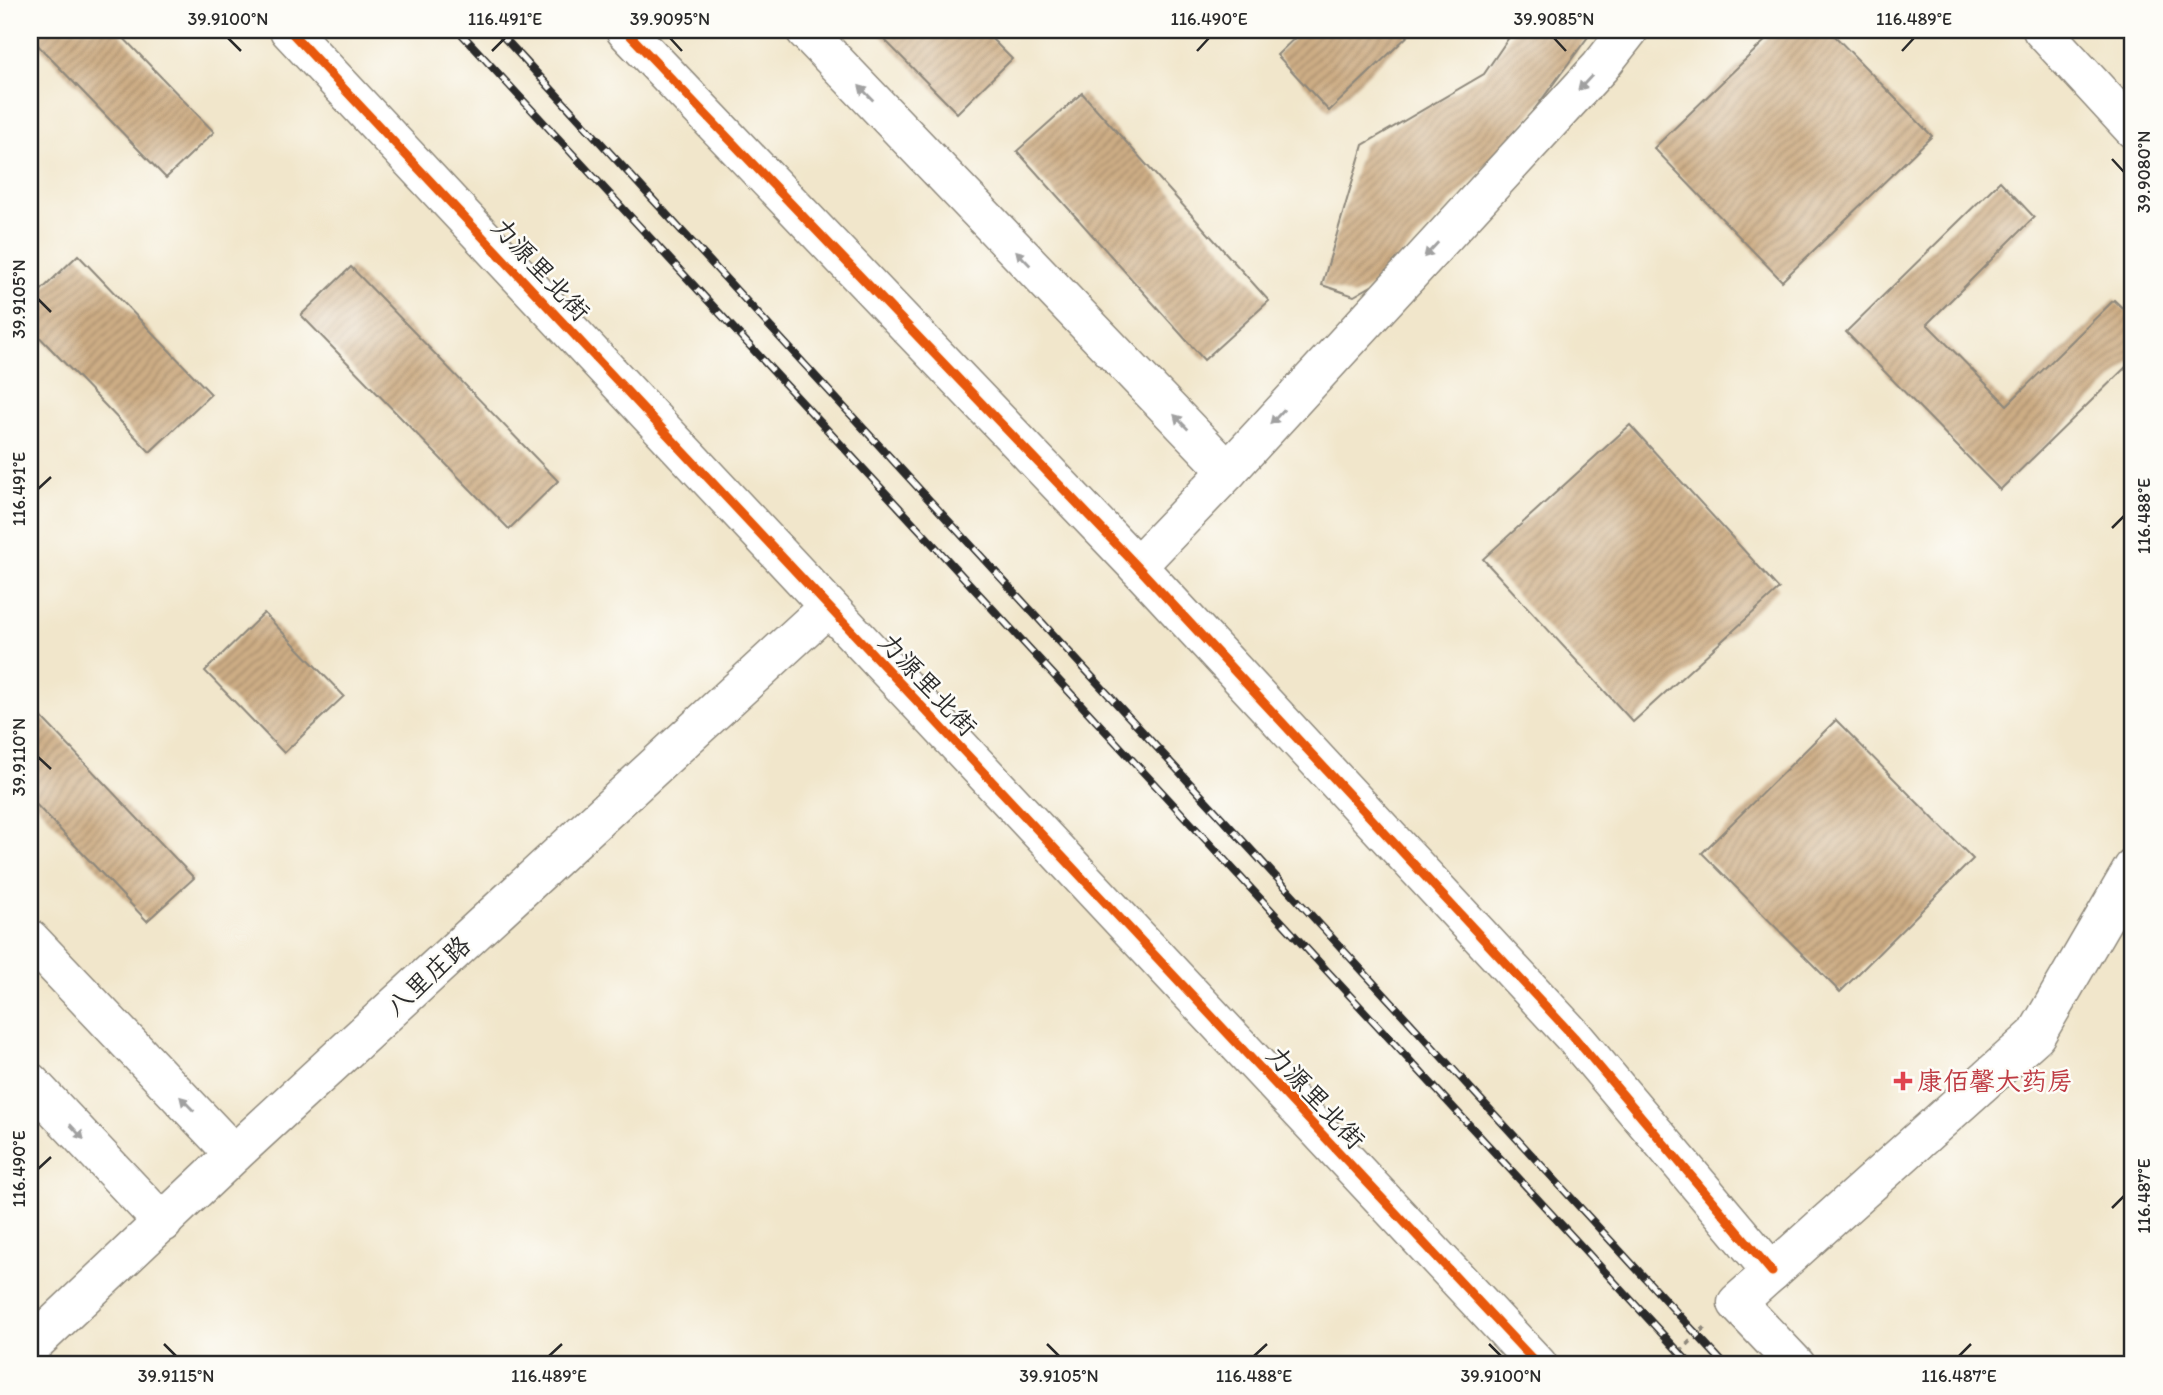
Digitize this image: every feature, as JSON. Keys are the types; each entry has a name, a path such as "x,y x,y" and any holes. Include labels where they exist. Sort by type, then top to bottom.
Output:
{"street":[{"name":"力源里北街","path":"289,30 1538,1365"},
{"path":"625,30 1136,566 1574,1037 1772,1272"},
{"path":"805,30 1228,471"},
{"path":"1136,566 1228,471 1600,67 1629,30"},
{"path":"2042,30 2133,130"},
{"name":"八里庄路","path":"30,1347 234,1154 828,607"},
{"path":"1796,1365 1737,1303 2036,1035 2133,868"},
{"path":"30,939 234,1154"},
{"path":"30,1082 163,1223"}],"path":[{"path":"1665,1365 1695,1334 1737,1303"}],"building":[{"path":"30,30 116,30 214,132 166,178 30,37"},
{"path":"875,30 983,30 1012,59 957,113"},
{"path":"1303,30 1414,30 1329,111 1277,55"},
{"path":"1514,30 1593,30 1517,133 1373,285 1354,296 1322,285 1363,145 1484,74"},
{"path":"1776,30 1829,30 1932,136 1782,281 1654,148"},
{"path":"1082,93 1269,301 1204,360 1017,151"},
{"path":"2000,181 2034,217 1927,324 2007,405 2114,300 2133,318 2133,360 2000,490 1846,332"},
{"path":"78,255 211,394 150,452 30,327 30,301"},
{"path":"351,267 558,481 509,529 301,315"},
{"path":"1630,425 1779,589 1633,722 1483,559"},
{"path":"264,613 344,696 284,753 205,671"},
{"path":"30,705 194,878 147,921 30,798"},
{"path":"1836,720 1973,859 1840,992 1702,853"}],"railway":[{"path":"458,30 1691,1365"},
{"path":"497,30 1725,1365"}],"cycle path":[{"path":"289,30 1538,1365"},
{"path":"625,30 1137,566 1574,1037 1772,1272"}],"place":[{"name":"康佰馨大药房","path":"1903,1081"}]}
